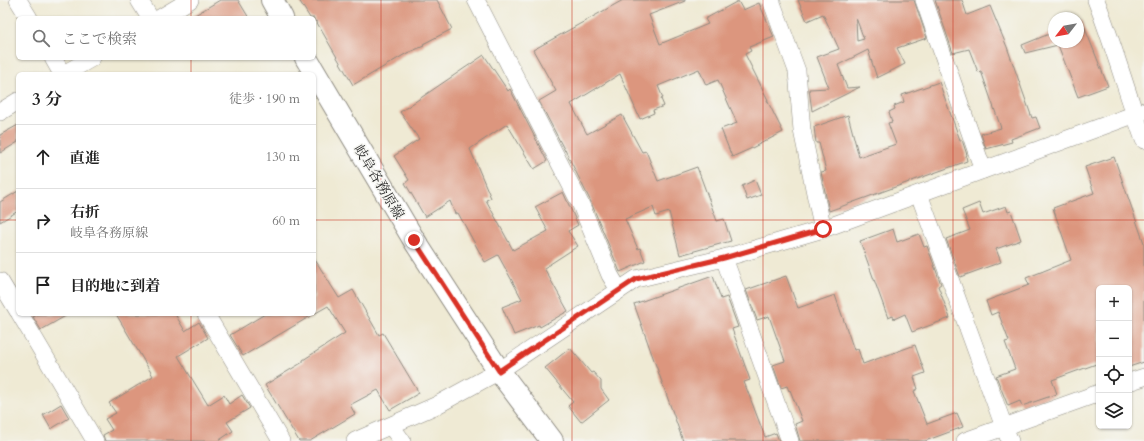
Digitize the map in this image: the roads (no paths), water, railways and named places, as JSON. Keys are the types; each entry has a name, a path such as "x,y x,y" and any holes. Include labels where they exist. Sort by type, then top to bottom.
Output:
{"main road":[{"path":"272,0 281,16"},
{"name":"岐阜各務原線","path":"307,60 314,72"},
{"name":"岐阜各務原線","path":"316,75 414,240 499,371 552,441"}],"street":[{"path":"18,0 28,16"},
{"path":"139,0 149,16"},
{"path":"163,16 190,0"},
{"path":"476,0 580,205 610,275 619,290"},
{"path":"771,0 797,71 802,130 823,229"},
{"path":"924,0 983,170"},
{"path":"1096,0 1139,112 1144,140"},
{"path":"54,60 62,72"},
{"path":"67,72 88,60"},
{"path":"0,112 16,102"},
{"path":"355,441 437,406 499,371 636,279 724,258 823,229 1139,112"},
{"path":"919,194 1007,434"},
{"path":"724,258 790,441"},
{"path":"0,281 16,308"},
{"path":"21,316 95,441"},
{"path":"207,316 281,441"},
{"path":"1132,381 1144,377"},
{"path":"965,441 1007,434 1096,394"},
{"path":"391,426 402,441"}]}
